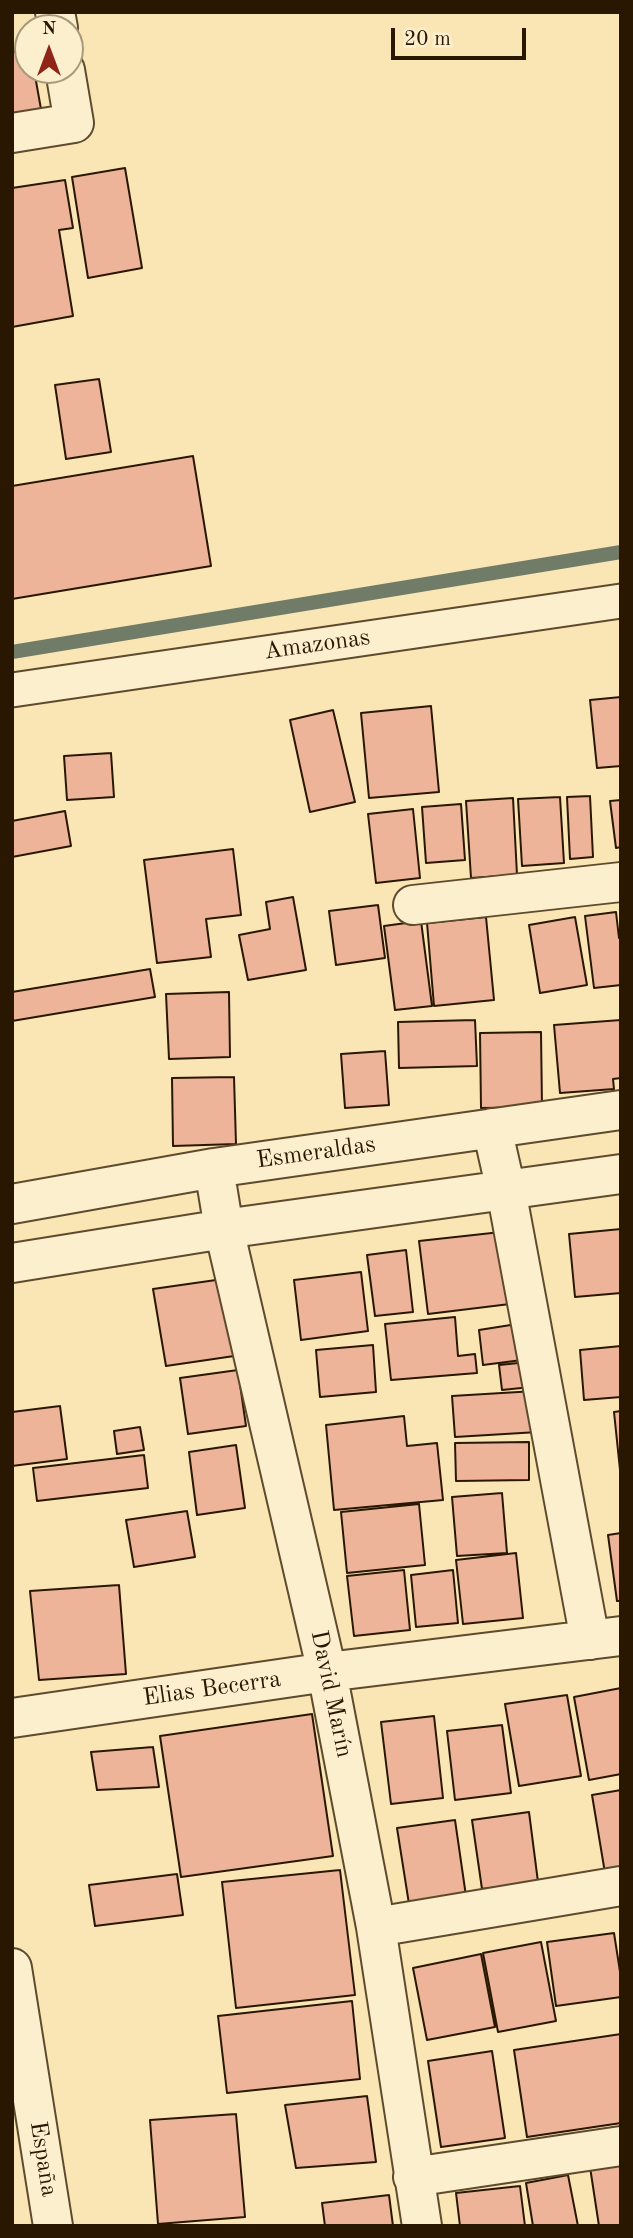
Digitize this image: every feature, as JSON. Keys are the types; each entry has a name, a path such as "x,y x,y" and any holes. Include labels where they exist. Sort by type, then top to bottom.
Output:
{"street":[{"path":"12,132 74,123 67,84"},
{"name":"Amazonas","path":"12,690 621,601"},
{"path":"412,905 621,882"},
{"name":"Esmeraldas","path":"12,1204 214,1168 621,1110"},
{"path":"492,1128 606,1638"},
{"name":"David Marín","path":"214,1168 224,1229 327,1671 376,1927 422,2226"},
{"path":"12,1263 224,1229 621,1174"},
{"name":"Elias Becerra","path":"12,1718 327,1671 606,1638"},
{"path":"376,1927 621,1886"},
{"name":"España","path":"12,1968 53,2226"},
{"path":"413,2177 621,2146"}],"building":[{"path":"12,52 14,84 37,84 41,109 12,114"},
{"path":"125,168 142,268 88,278 72,177"},
{"path":"65,180 73,228 59,230 73,316 12,327 12,188"},
{"path":"99,379 111,452 66,459 55,385"},
{"path":"193,456 211,566 12,599 12,486"},
{"path":"621,697 621,766 597,768 590,700"},
{"path":"431,706 439,792 369,798 361,713"},
{"path":"333,710 355,802 310,812 290,720"},
{"path":"111,753 114,797 67,800 64,756"},
{"path":"590,796 593,857 570,859 567,797"},
{"path":"560,797 564,863 522,866 518,799"},
{"path":"513,798 517,875 471,878 466,801"},
{"path":"621,800 621,847 616,848 610,801"},
{"path":"461,804 465,860 426,863 422,807"},
{"path":"413,809 420,878 376,883 368,814"},
{"path":"65,811 71,846 12,857 12,821"},
{"path":"233,849 241,915 206,919 211,957 157,963 144,860"},
{"path":"293,897 306,970 248,980 239,935 270,929 266,902"},
{"path":"378,905 385,958 336,965 329,911"},
{"path":"616,912 621,938 621,985 594,988 585,916"},
{"path":"486,917 494,1000 434,1006 427,923"},
{"path":"575,917 587,985 540,993 529,925"},
{"path":"421,921 432,1006 395,1010 384,926"},
{"path":"150,969 155,997 12,1021 12,992"},
{"path":"229,992 230,1057 169,1059 166,994"},
{"path":"475,1020 477,1066 399,1068 398,1022"},
{"path":"621,1020 621,1078 613,1079 614,1089 560,1093 554,1025"},
{"path":"541,1032 542,1107 481,1108 480,1033"},
{"path":"385,1051 389,1105 345,1108 341,1054"},
{"path":"234,1077 236,1144 173,1146 172,1078"},
{"path":"621,1229 621,1293 575,1297 569,1234"},
{"path":"501,1232 510,1304 428,1314 419,1241"},
{"path":"406,1250 413,1312 375,1316 367,1255"},
{"path":"361,1272 368,1331 301,1340 294,1280"},
{"path":"230,1278 241,1355 166,1366 153,1289"},
{"path":"455,1317 458,1356 475,1354 477,1373 391,1380 385,1324"},
{"path":"517,1324 522,1360 483,1365 479,1330"},
{"path":"373,1345 376,1392 320,1397 316,1350"},
{"path":"621,1346 621,1397 584,1400 580,1350"},
{"path":"528,1362 531,1387 502,1390 499,1365"},
{"path":"238,1370 246,1426 188,1434 180,1378"},
{"path":"535,1391 538,1432 455,1437 452,1396"},
{"path":"60,1406 67,1459 12,1466 12,1412"},
{"path":"621,1411 621,1470 620,1470 614,1412"},
{"path":"404,1416 407,1446 437,1443 443,1500 334,1510 326,1425"},
{"path":"140,1427 144,1450 117,1454 114,1431"},
{"path":"529,1442 529,1480 456,1481 455,1443"},
{"path":"236,1445 245,1508 197,1515 189,1452"},
{"path":"144,1455 148,1488 37,1501 33,1468"},
{"path":"502,1493 507,1553 457,1556 452,1497"},
{"path":"419,1504 425,1565 347,1573 341,1512"},
{"path":"187,1511 195,1557 134,1567 126,1520"},
{"path":"621,1533 621,1601 617,1601 608,1535"},
{"path":"516,1553 523,1618 463,1624 456,1560"},
{"path":"404,1570 410,1630 354,1636 347,1576"},
{"path":"453,1570 458,1623 416,1627 411,1575"},
{"path":"119,1585 126,1674 39,1680 30,1591"},
{"path":"621,1688 621,1774 589,1780 574,1697"},
{"path":"567,1695 581,1776 519,1786 505,1704"},
{"path":"312,1714 333,1856 181,1877 160,1736"},
{"path":"434,1716 443,1798 391,1804 381,1722"},
{"path":"502,1725 511,1793 455,1800 447,1731"},
{"path":"153,1747 159,1787 97,1790 91,1752"},
{"path":"621,1790 621,1870 605,1873 592,1795"},
{"path":"529,1812 538,1882 482,1889 472,1820"},
{"path":"455,1820 466,1896 409,1904 397,1828"},
{"path":"340,1870 355,1995 236,2008 222,1882"},
{"path":"177,1874 183,1915 95,1926 89,1885"},
{"path":"614,1933 621,1997 556,2006 547,1942"},
{"path":"541,1942 556,2021 498,2032 483,1953"},
{"path":"481,1954 495,2027 427,2040 413,1968"},
{"path":"352,2001 360,2079 227,2093 218,2016"},
{"path":"621,2034 621,2123 527,2137 514,2050"},
{"path":"492,2051 505,2138 441,2147 428,2061"},
{"path":"367,2096 376,2162 296,2168 285,2105"},
{"path":"236,2114 245,2217 158,2224 150,2120"},
{"path":"621,2162 621,2226 599,2226 590,2167"},
{"path":"568,2175 578,2226 533,2226 526,2183"},
{"path":"520,2186 525,2226 460,2226 456,2193"},
{"path":"389,2195 393,2226 325,2226 322,2203"}],"waterway":[{"path":"12,652 621,552"}]}
